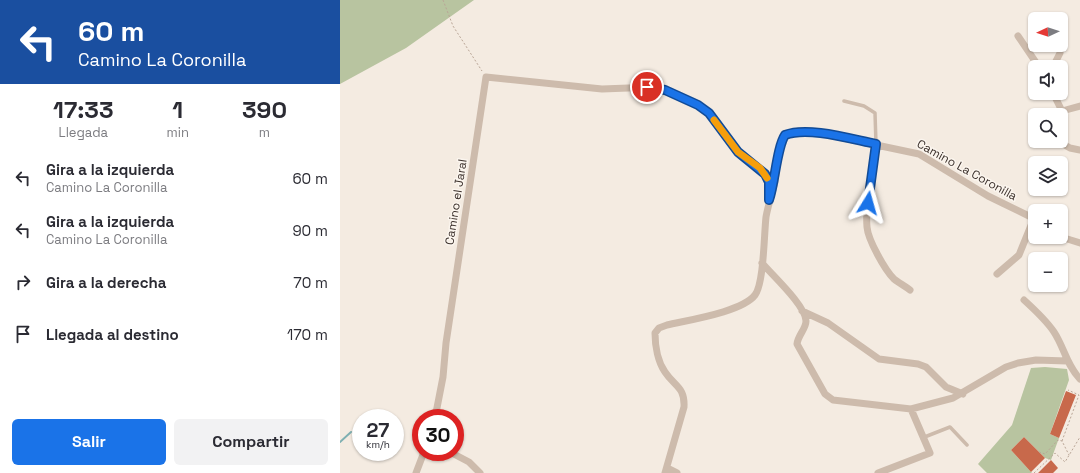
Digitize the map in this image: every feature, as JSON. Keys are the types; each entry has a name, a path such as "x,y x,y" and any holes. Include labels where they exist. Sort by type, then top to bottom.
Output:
{"street":[{"path":"1018,36 1034,60"},
{"path":"486,77 602,89 655,87 665,90 698,105 709,113 738,152 765,174 769,182 769,200"},
{"name":"Camino el Jaral","path":"437,409 443,377 446,343 486,77"},
{"path":"1056,100 1060,108"},
{"path":"1068,109 1080,106"},
{"name":"Camino La Coronilla","path":"666,470 684,407 684,398 679,386 662,367 655,333 659,328 667,325 718,313 747,302 756,294 762,264 769,200 774,184 781,141 785,135 798,131 810,131 918,154 988,196 1028,215"},
{"path":"876,144 869,193 867,229 869,237 879,256 893,278 910,290"},
{"path":"1068,147 1080,150"},
{"path":"997,274 1019,255 1028,233"},
{"path":"1068,239 1080,243"},
{"path":"762,264 805,315 805,326 797,338 797,344 825,394 833,400 911,409 963,394 1006,367 1018,363 1036,360 1067,360"},
{"path":"1024,300 1045,320 1054,333 1067,360 1080,379"},
{"path":"802,310 828,323 878,359 918,364 926,367 946,387 963,394"},
{"path":"878,473 930,454 911,409"},
{"path":"464,459 469,462 480,473"},
{"path":"416,473 421,461"},
{"path":"666,470 677,473"}],"lane":[{"path":"844,101 864,106 875,113 876,144"},
{"path":"922,438 950,427 967,445"}],"path":[{"path":"443,0 453,26 486,77"},
{"path":"1068,390 1079,395 1062,440 1069,456"},
{"path":"1034,473 1055,453 1065,462 1080,437"},
{"path":"1039,452 1045,454 1058,440 1062,440"}],"green space":[{"path":"340,0 474,0 406,48 340,84"},
{"path":"1045,367 1067,369 1069,380 1050,434 1059,438 1051,460 1045,458 1024,437 1011,450 1032,473 987,473 978,464 1012,425 1031,368"}],"building":[{"path":"1066,391 1076,395 1059,438 1050,434"},
{"path":"1024,437 1045,458 1031,472 1011,450"},
{"path":"1051,460 1058,468 1053,473 1038,473"}],"waterway":[{"path":"340,442 351,432"}],"slow traffic":[{"path":"714,120 738,152 760,168 767,178"}],"route":[{"path":"647,87 655,87 665,90 698,105 709,113 738,152 760,168 765,174 769,182 769,200 774,184 781,141 785,135 798,131 810,131 876,144 868,203"}]}
